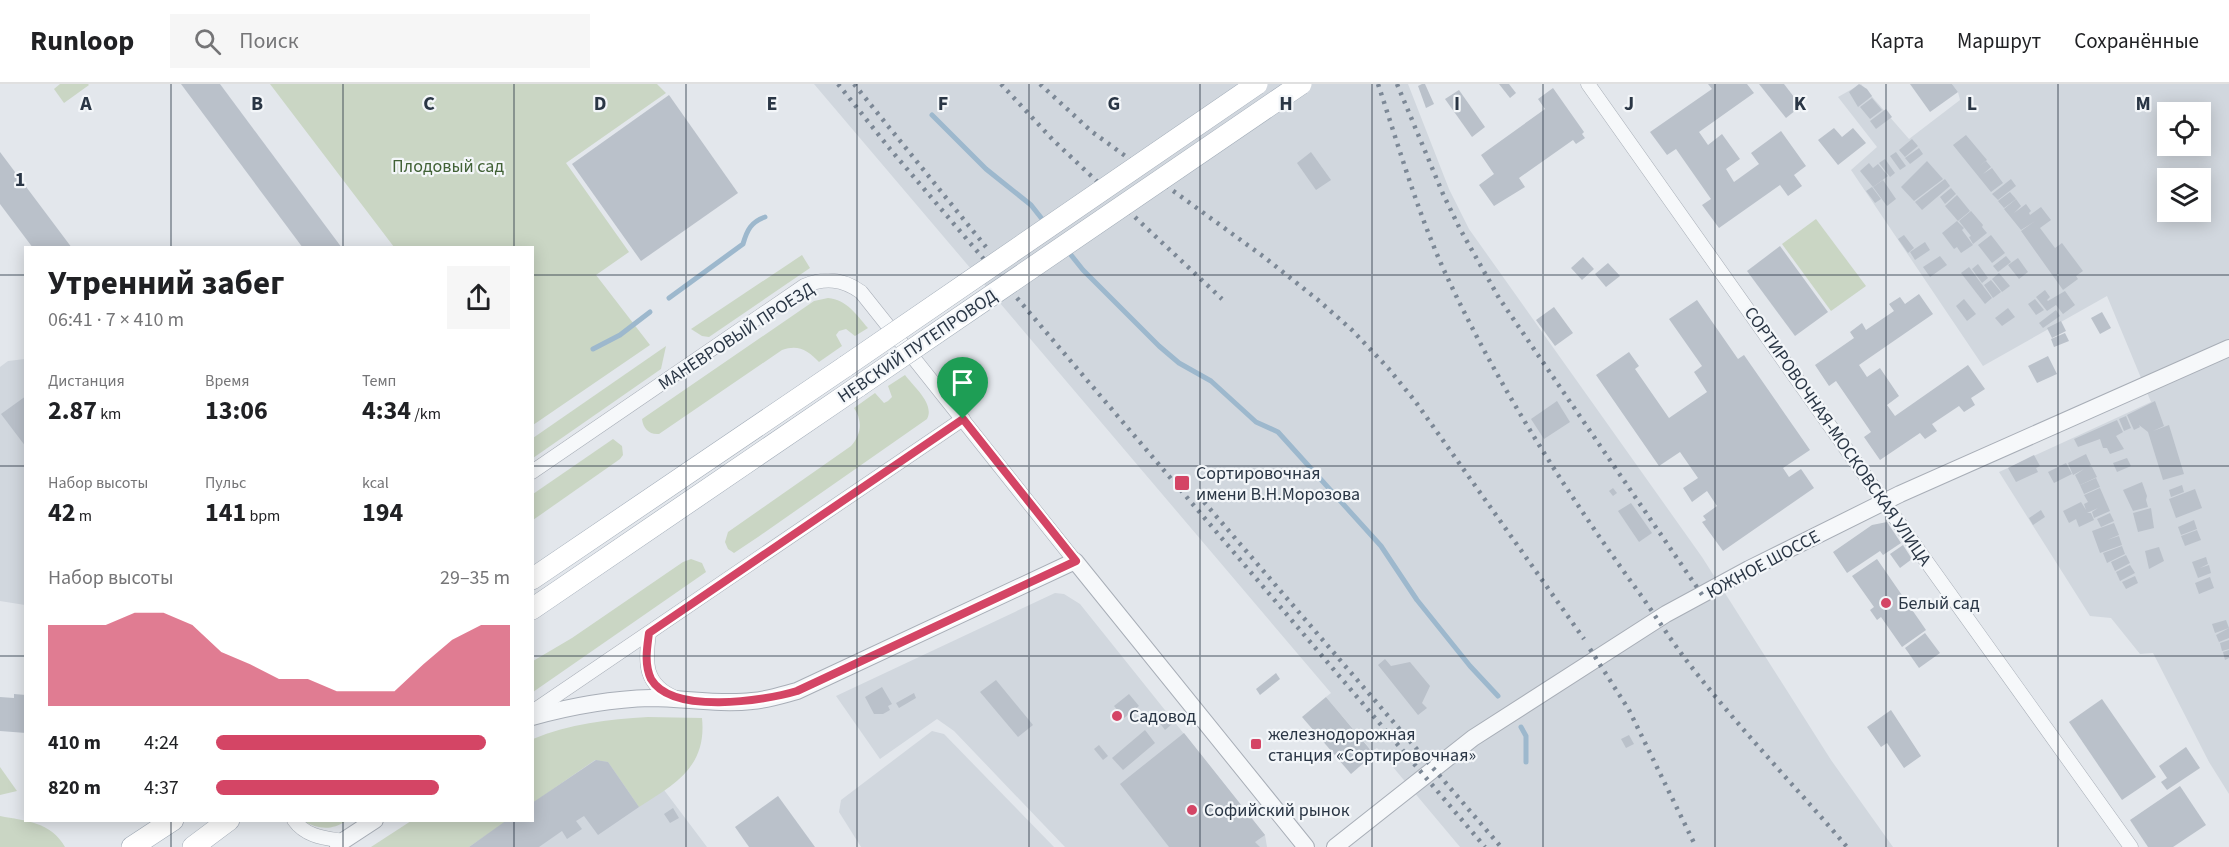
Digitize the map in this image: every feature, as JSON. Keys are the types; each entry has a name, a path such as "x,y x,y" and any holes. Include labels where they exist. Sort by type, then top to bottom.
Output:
{"main road":[{"name":"НЕВСКИЙ ПУТЕПРОВОД","path":"534,578 1257,84"},
{"name":"НЕВСКИЙ ПУТЕПРОВОД","path":"534,608 1301,84"},
{"path":"132,847 169,822"},
{"path":"194,847 227,822"}],"street":[{"name":"СОРТИРОВОЧНАЯ-МОСКОВСКАЯ УЛИЦА","path":"1588,84 2131,847"},
{"name":"МАНЕВРОВЫЙ ПРОЕЗД","path":"534,471 804,286 815,281 841,281 852,285 861,292 1306,847"},
{"name":"ЮЖНОЕ ШОССЕ","path":"1335,847 1473,738 1666,614 1749,569 1884,502 2229,348"},
{"path":"534,714 963,419"},
{"path":"534,715 621,699 753,701 797,691 1076,561"},
{"path":"649,633 646,657 651,678 665,693 679,699"},
{"path":"296,822 304,831 313,836 340,844 372,822"}],"shaded area":[{"path":"814,84 1408,84 1449,189 1469,229 1702,557 1831,760 1893,847 1460,847 1377,748 1372,751 1326,697 1331,693"},
{"path":"1861,84 1909,139 1960,100 1952,84 2229,84 2229,794 2209,762 2153,653 2140,654 2111,618 2090,616 1999,472 2151,402 2107,296 1983,366 1851,170 1877,147 1838,97"},
{"path":"24,359 24,605 0,601 0,367 8,361"},
{"path":"1055,593 1064,594 1080,604 1265,835 1267,847 1065,847 954,731 937,719 880,759 836,696"},
{"path":"932,731 944,734 1054,847 861,847 839,812 841,800"},
{"path":"596,759 608,761 661,786 707,847 468,847 527,822 534,822 534,802"}],"green space":[{"path":"60,84 89,85 64,103 54,89"},
{"name":"Плодовый сад","path":"270,84 657,84 666,93 566,163 629,252 596,275 650,345 534,424 534,246 393,246"},
{"path":"1816,219 1866,286 1831,311 1782,244"},
{"path":"802,255 810,268 709,337 702,336 691,329"},
{"path":"828,298 846,305 868,328 855,336 846,329 839,331 836,335 842,346 819,362 802,349 782,350 659,434 649,432 645,428 642,419 814,301"},
{"path":"666,346 661,369 534,457 534,437"},
{"path":"905,375 926,402 929,413 927,419 734,553 728,549 725,542 728,532 851,446 860,428 859,418 854,408 875,393 884,403 888,401 892,397 888,386"},
{"path":"613,439 622,446 623,455 620,459 534,519 534,493"},
{"path":"691,559 702,563 706,572 534,691 534,660 572,638 683,562"},
{"path":"702,718 702,735 694,762 676,782 639,807 608,762 595,760 534,802 534,739 589,723 618,719"},
{"path":"0,767 17,791 0,795"},
{"path":"0,816 37,824 53,832 65,847 0,847"},
{"path":"305,822 344,822 324,828"},
{"path":"409,822 506,822 469,847 371,847"}],"building":[{"path":"181,84 220,84 341,246 302,246"},
{"path":"1425,84 1434,104 1426,108 1418,86"},
{"path":"1499,84 1509,84 1516,93 1510,98"},
{"path":"1708,84 1747,84 1754,93 1699,132 1708,145 1722,134 1740,159 1726,169 1734,182 1759,164 1751,153 1781,131 1806,166 1794,175 1802,186 1788,196 1780,185 1719,228 1702,205 1711,199 1676,149 1667,155 1650,132 1712,89"},
{"path":"1759,84 1784,84 1801,106 1786,118"},
{"path":"1859,84 1872,96 1858,107 1849,92"},
{"path":"1910,84 1952,84 1958,92 1930,112"},
{"path":"1553,88 1584,132 1582,134 1585,138 1576,144 1573,140 1519,178 1525,187 1494,206 1479,185 1494,174 1481,155 1545,109 1538,99"},
{"path":"1459,90 1485,127 1472,137 1445,99"},
{"path":"669,95 738,193 641,261 572,164"},
{"path":"1872,98 1882,110 1870,119 1860,107"},
{"path":"1886,109 1892,117 1876,129 1870,121"},
{"path":"1834,128 1842,137 1853,128 1866,143 1838,165 1818,140"},
{"path":"1966,135 1987,160 1978,167 1986,161 1991,167 1983,174 1992,168 2003,183 1991,192 1953,145"},
{"path":"1912,139 1918,146 1905,157 1899,150"},
{"path":"1919,148 1923,154 1910,164 1905,158"},
{"path":"0,152 70,246 32,246 0,204"},
{"path":"1311,152 1331,180 1316,190 1297,163"},
{"path":"1896,152 1906,166 1900,170 1890,156"},
{"path":"1885,159 1895,173 1890,177 1879,163"},
{"path":"1927,161 1943,179 1914,201 1901,187"},
{"path":"1869,163 1873,168 1878,164 1888,176 1873,187 1860,171"},
{"path":"1945,179 1950,186 1922,210 1915,202"},
{"path":"2011,179 2016,186 1998,200 1992,194"},
{"path":"1883,180 1896,199 1887,206 1873,187"},
{"path":"1872,187 1881,199 1875,203 1866,191"},
{"path":"1951,188 1956,194 1945,204 1940,197"},
{"path":"2010,192 2016,199 2004,208 1998,201"},
{"path":"1957,195 1970,211 1958,221 1945,206"},
{"path":"2016,199 2021,206 2014,213 2026,204 2031,211 2030,215 2041,207 2051,220 2040,228 2055,248 2062,243 2083,271 2076,276 2078,279 2063,290 2021,231 2035,221 2021,230 2004,209"},
{"path":"1971,211 1987,233 1973,244 1969,237 1971,236 1959,221"},
{"path":"1957,221 1964,228 1962,230 1973,245 1961,253 1957,247 1954,249 1942,233"},
{"path":"1904,235 1914,248 1908,253 1898,239"},
{"path":"1991,235 2005,253 1992,263 1978,245"},
{"path":"1925,242 1930,250 1915,260 1910,252"},
{"path":"1780,246 1828,312 1795,336 1747,271"},
{"path":"1940,256 1947,265 1930,277 1923,267"},
{"path":"2006,256 2011,262 1998,272 1993,266"},
{"path":"1583,257 1594,269 1582,280 1571,268"},
{"path":"2018,258 2028,272 2019,279 2008,265"},
{"path":"1608,263 1620,276 1606,287 1595,274"},
{"path":"1978,264 1988,278 1982,283 1972,269"},
{"path":"1969,267 1992,298 1985,304 1961,273"},
{"path":"1999,273 2010,286 2002,292 1992,279"},
{"path":"1991,280 2001,292 1993,298 1984,285"},
{"path":"2045,290 2050,297 2048,301 2065,291 2075,305 2063,314 2056,305 2047,311 2036,297"},
{"path":"1919,294 1933,314 1859,365 1867,377 1880,368 1899,396 1887,405 1895,416 1968,365 1985,389 1971,398 1975,405 1964,412 1959,406 1932,424 1937,431 1925,439 1920,433 1880,460 1864,437 1871,432 1836,381 1829,386 1815,365 1854,338 1850,332 1862,323 1866,330 1894,311 1889,304 1900,297 1905,304"},
{"path":"1964,299 1976,314 1967,321 1956,306"},
{"path":"2035,299 2044,310 2036,315 2028,304"},
{"path":"1697,300 1738,359 1744,355 1810,450 1783,468 1789,477 1801,469 1814,488 1723,551 1702,522 1706,520 1703,516 1717,506 1707,491 1692,502 1683,488 1698,478 1680,452 1659,466 1596,375 1629,352 1639,366 1635,369 1669,418 1707,392 1694,372 1702,366 1669,319"},
{"path":"1554,307 1573,333 1555,346 1536,320"},
{"path":"2008,308 2015,317 2002,326 1995,318"},
{"path":"2056,310 2060,316 2043,328 2039,323"},
{"path":"2102,312 2111,328 2100,334 2091,318"},
{"path":"2061,321 2066,331 2052,338 2047,328"},
{"path":"2065,333 2069,341 2054,347 2051,339"},
{"path":"2048,356 2057,374 2037,383 2028,366"},
{"path":"24,397 24,444 1,414"},
{"path":"1557,401 1570,422 1544,439 1531,419"},
{"path":"2155,401 2164,426 2153,431 2169,425 2184,474 2163,480 2148,432 2139,425 2140,427 2134,430 2127,415"},
{"path":"2126,416 2131,428 2124,431 2119,419"},
{"path":"2117,420 2123,432 2116,436 2124,449 2110,454 2107,448 2103,448 2100,439 2078,447 2074,439"},
{"path":"2086,454 2091,465 2089,466 2092,467 2097,477 2080,485 2075,475 2084,469 2073,475 2068,463"},
{"path":"2034,455 2040,466 2036,468 2038,472 2016,482 2008,468"},
{"path":"2127,458 2131,466 2117,472 2113,463"},
{"path":"2066,463 2072,474 2054,483 2048,472"},
{"path":"2096,478 2100,487 2084,494 2080,485"},
{"path":"2142,482 2148,507 2133,511 2123,490"},
{"path":"2182,485 2184,492 2171,497 2169,490"},
{"path":"1613,488 1617,493 1613,496 1609,491"},
{"path":"2100,488 2110,511 2094,518 2092,512 2098,508 2087,513 2091,513 2094,520 2079,527 2076,519 2069,523 2063,511 2081,502 2086,510 2084,504 2088,502 2084,495"},
{"path":"2195,489 2202,508 2176,518 2169,499"},
{"path":"1631,503 1652,533 1639,542 1618,511"},
{"path":"2151,508 2154,528 2138,532 2133,513"},
{"path":"2041,510 2045,517 2033,525 2029,518"},
{"path":"2110,513 2114,521 2101,527 2097,519"},
{"path":"2194,520 2197,529 2181,535 2178,527"},
{"path":"1887,522 1901,543 1883,555 1880,551 1847,573 1833,552 1872,525"},
{"path":"2114,523 2119,535 2107,540 2119,536 2122,545 2100,553 2092,531"},
{"path":"2197,530 2201,540 2185,546 2181,536"},
{"path":"1903,545 1912,559 1900,568 1890,554"},
{"path":"2122,546 2125,554 2107,563 2103,553"},
{"path":"2159,547 2164,561 2149,569 2145,551"},
{"path":"2126,555 2130,563 2115,571 2111,562"},
{"path":"2206,557 2208,564 2200,568 2209,565 2211,573 2198,578 2192,562"},
{"path":"1877,559 1926,630 1902,647 1881,617 1877,620 1870,610 1874,607 1852,576"},
{"path":"2130,565 2135,573 2120,581 2116,572"},
{"path":"2135,576 2138,583 2126,589 2122,582"},
{"path":"2210,577 2214,588 2199,594 2195,583"},
{"path":"2226,620 2229,628 2215,633 2212,624"},
{"path":"2229,628 2229,638 2219,642 2216,635"},
{"path":"1925,633 1940,653 1919,668 1905,648"},
{"path":"2229,640 2229,649 2222,651 2220,643"},
{"path":"2229,650 2229,658 2225,660 2223,652"},
{"path":"1385,659 1391,666 1410,662 1430,686 1422,703 1427,708 1418,715 1378,665"},
{"path":"1276,673 1280,679 1260,695 1256,689"},
{"path":"996,680 1033,725 1018,737 980,692"},
{"path":"882,687 892,704 888,706 890,710 883,714 874,714 865,697"},
{"path":"914,693 916,698 899,708 896,703"},
{"path":"14,694 24,695 24,733 0,731 0,697 14,698"},
{"path":"1129,694 1139,706 1124,718 1114,706"},
{"path":"1326,697 1374,754 1351,774 1302,717"},
{"path":"2102,699 2156,777 2122,800 2069,722"},
{"path":"1891,710 1921,756 1904,768 1887,743 1881,747 1867,727"},
{"path":"1166,716 1172,724 1165,730 1159,722"},
{"path":"1145,730 1155,743 1123,770 1112,758"},
{"name":"Софийский рынок","path":"1184,733 1265,835 1255,842 1260,847 1169,847 1120,784"},
{"path":"1629,735 1634,744 1626,748 1621,739"},
{"path":"1099,745 1108,756 1103,760 1094,749"},
{"path":"2186,747 2200,768 2167,790 2161,782 2167,778 2159,766"},
{"path":"596,760 608,762 639,807 598,835 584,816 576,821 582,829 567,839 562,831 539,847 469,847 504,822 534,822 534,802"},
{"path":"2180,786 2206,825 2173,847 2148,847 2130,820"},
{"path":"778,796 815,847 749,847 735,827"},
{"path":"673,808 679,818 670,823 664,814"}],"waterway":[{"path":"932,115 986,169 1031,205 1046,224"},
{"path":"669,298 743,244 750,227 765,217"},
{"path":"1067,250 1083,270 1159,346 1179,363 1211,381 1256,422 1278,432 1381,546 1417,600 1470,666 1498,696"},
{"path":"593,349 620,335 650,312"},
{"path":"1521,727 1526,736 1526,762"}],"railway":[{"path":"838,84 890,149 1485,847"},
{"path":"854,84 986,247"},
{"path":"1001,84 1053,140 1222,299"},
{"path":"1040,84 1091,131 1264,257 1352,330 1415,401 1584,639"},
{"path":"1378,84 1410,184 1438,257 1469,322 1537,442 1587,519 1690,665 1747,734 1847,847"},
{"path":"1397,84 1443,194 1499,298 1705,599"},
{"path":"1204,502 1501,847"},
{"path":"1590,649 1629,710 1696,847"}],"place":[{"name":"Сортировочная имени В.Н.Морозова","path":"1182,483"},
{"name":"Белый сад","path":"1886,603"},
{"name":"Садовод","path":"1117,716"},
{"name":"железнодорожная станция «Сортировочная»","path":"1256,744"},
{"name":"Софийский рынок","path":"1192,810"}],"route":[{"path":"963,419 1076,561 797,691 741,702 679,699 665,693 657,686 647,668 649,633 963,419"}]}
